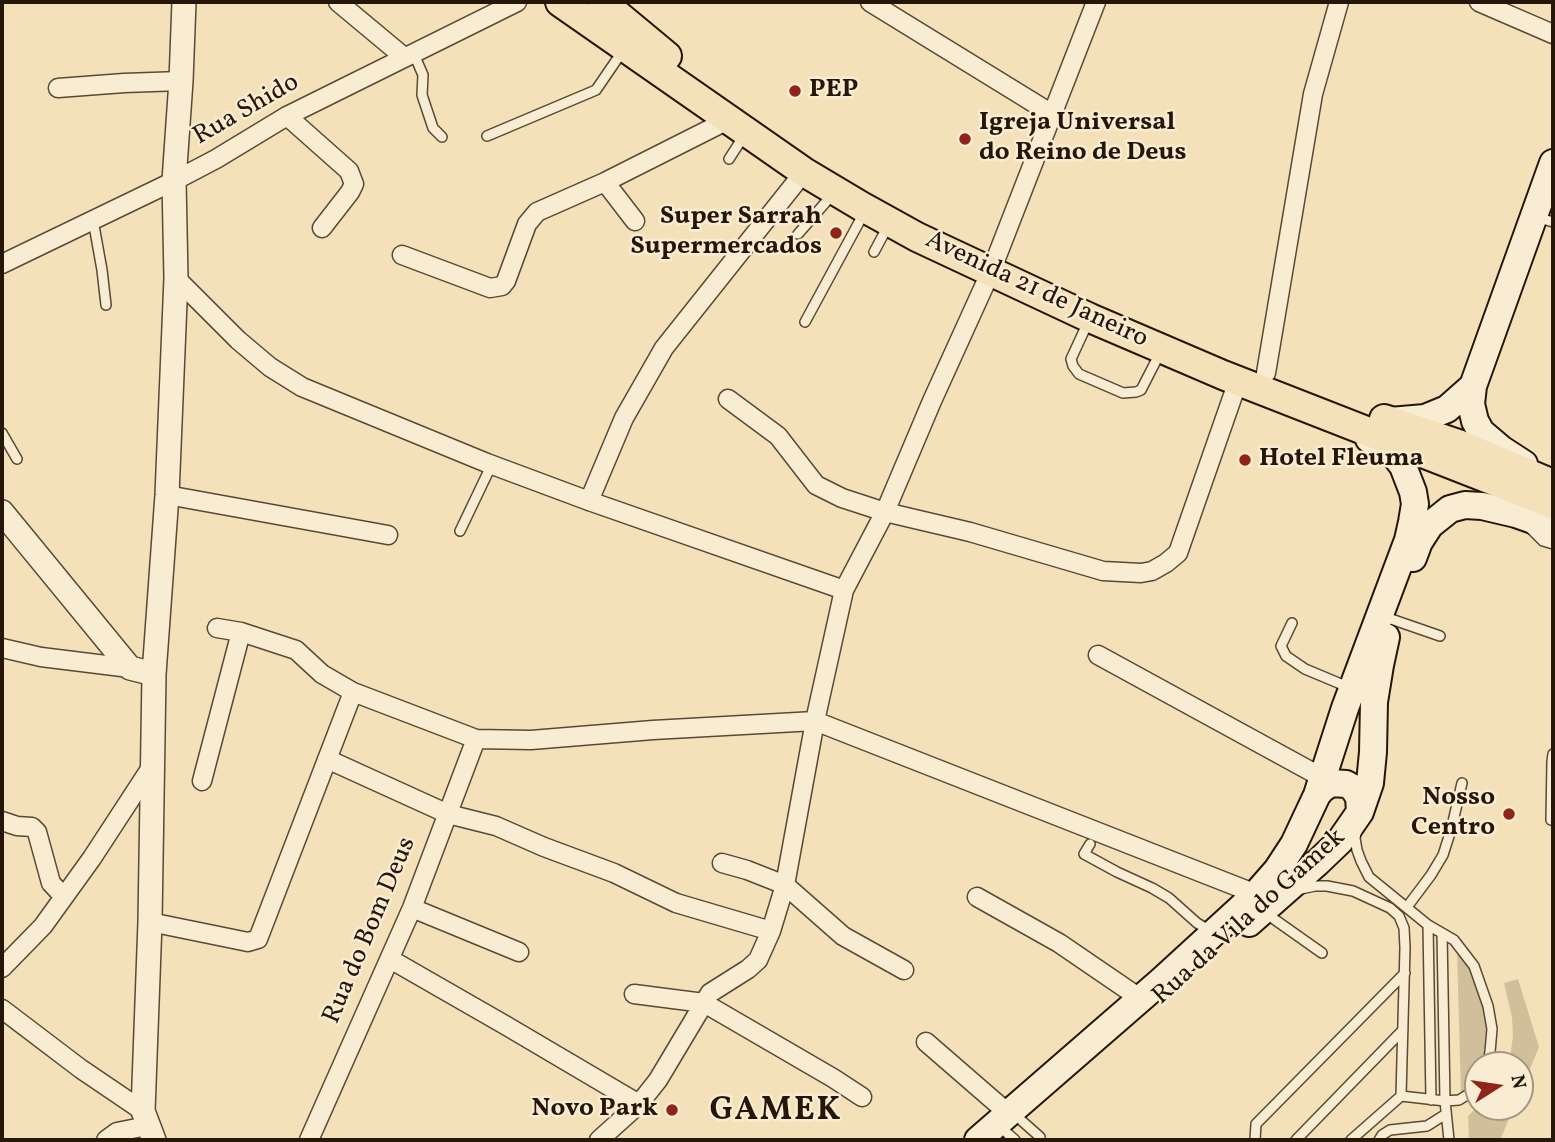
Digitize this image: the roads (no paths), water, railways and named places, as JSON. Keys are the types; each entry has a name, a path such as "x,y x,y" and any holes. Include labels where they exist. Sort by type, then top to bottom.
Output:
{"main road":[{"name":"Avenida 21 de Janeiro","path":"560,2 804,173 917,237 994,263 1388,421 1458,444 1553,482"},
{"name":"Avenida 21 de Janeiro","path":"607,4 679,65 816,159 874,196 1090,318 1238,381 1553,504"},
{"path":"1553,163 1544,219 1473,386 1471,404 1481,432 1501,449 1553,482"},
{"path":"1388,421 1426,418 1447,409 1473,386"},
{"name":"Rua da Vila do Gamek","path":"978,1140 1015,1131 1265,901 1276,870 1294,844 1320,787 1352,689 1408,540 1415,504 1404,466 1396,457 1383,447 1308,408"},
{"name":"Rua da Vila do Gamek","path":"1015,1131 1140,999 1214,933 1265,901 1317,863 1340,841 1360,812 1370,783 1376,691 1382,653 1391,619 1419,542 1430,525 1450,509 1465,505 1516,514 1553,527"},
{"path":"1320,787 1321,789 1331,783 1346,784 1353,788 1359,797 1360,812"}],"street":[{"path":"151,1131 150,922 154,674 167,495 176,278 174,181 184,2"},
{"path":"338,2 408,54"},
{"name":"Rua Shido","path":"2,264 174,181 287,116 517,2"},
{"path":"870,2 1052,114"},
{"path":"599,1140 639,1104 658,1080 710,993 758,960 771,931 785,885 815,722 844,590 885,512 994,263 1096,2"},
{"path":"1266,373 1312,94 1339,2"},
{"path":"1479,2 1553,34"},
{"path":"58,88 181,81"},
{"path":"287,116 349,171 354,184 322,228"},
{"path":"402,255 490,288 502,286 527,224 537,212 737,126"},
{"path":"589,501 624,418 664,348 804,173"},
{"path":"605,182 635,221"},
{"path":"176,278 270,367 303,387 589,501 844,590"},
{"path":"728,399 778,436 816,485 842,498 1103,570 1141,573 1152,571 1178,553 1238,381"},
{"path":"167,495 388,535"},
{"path":"2,512 130,668"},
{"path":"217,628 242,632 296,650 322,674 353,692 476,739 531,740 653,730 815,722 1265,901"},
{"path":"202,781 242,632"},
{"path":"2,648 41,657 130,668 154,674"},
{"path":"1098,655 1320,787"},
{"path":"150,922 248,942 258,939 353,692"},
{"name":"Rua do Bom Deus","path":"309,1140 412,908 476,739"},
{"path":"327,759 448,814 496,826 614,873 676,903 771,931"},
{"path":"2,968 43,926 92,858 154,763"},
{"path":"2,821 32,827 37,832 51,883 64,897"},
{"path":"722,863 785,885 843,936 904,970"},
{"path":"977,897 1059,943 1140,999"},
{"path":"412,908 519,951"},
{"path":"390,959 639,1104"},
{"path":"634,994 704,1003 862,1097"},
{"path":"2,1009 81,1069 151,1131"},
{"path":"926,1042 1015,1131"},
{"path":"106,1140 117,1132 151,1131"}],"lane":[{"path":"487,136 596,90 625,48"},
{"path":"408,54 423,75 422,95 433,128 442,137"},
{"path":"729,159 737,126"},
{"path":"798,234 836,191"},
{"path":"805,322 866,209"},
{"path":"93,220 106,305"},
{"path":"874,252 890,222"},
{"path":"1090,318 1071,359 1079,374 1107,387 1123,393 1141,390 1162,349"},
{"path":"2,433 17,459"},
{"path":"460,531 492,464"},
{"path":"1516,514 1543,541 1553,544"},
{"path":"1391,619 1440,636"},
{"path":"1292,623 1281,646 1286,656 1305,669 1352,689"},
{"path":"1552,820 1553,754"},
{"path":"1407,907 1443,855 1462,783"},
{"path":"1360,812 1355,838 1361,861 1369,877 1428,925 1454,940 1474,966 1488,1006 1492,1029 1490,1051"},
{"path":"1090,844 1084,854 1169,898 1197,923 1214,933"},
{"path":"1322,953 1265,901 1315,886 1353,891 1390,908 1399,916 1404,928 1401,1096 1351,1140"},
{"path":"1428,925 1431,1100"},
{"path":"1442,933 1445,1101 1449,1140"},
{"path":"1255,1140 1256,1124 1405,973"},
{"path":"1296,1140 1403,1030"},
{"path":"1401,1096 1445,1101 1464,1097"},
{"path":"1379,1140 1390,1130 1427,1126 1446,1114"}],"place":[{"name":"PEP","path":"795,91"},
{"name":"Igreja Universal do Reino de Deus","path":"965,139"},
{"name":"Super Sarrah Supermercados","path":"836,233"},
{"name":"Hotel Fleuma","path":"1245,460"},
{"name":"Nosso Centro","path":"1509,814"},
{"name":"Novo Park","path":"672,1110"}],"district":[{"name":"GAMEK","path":"776,1113"}]}
